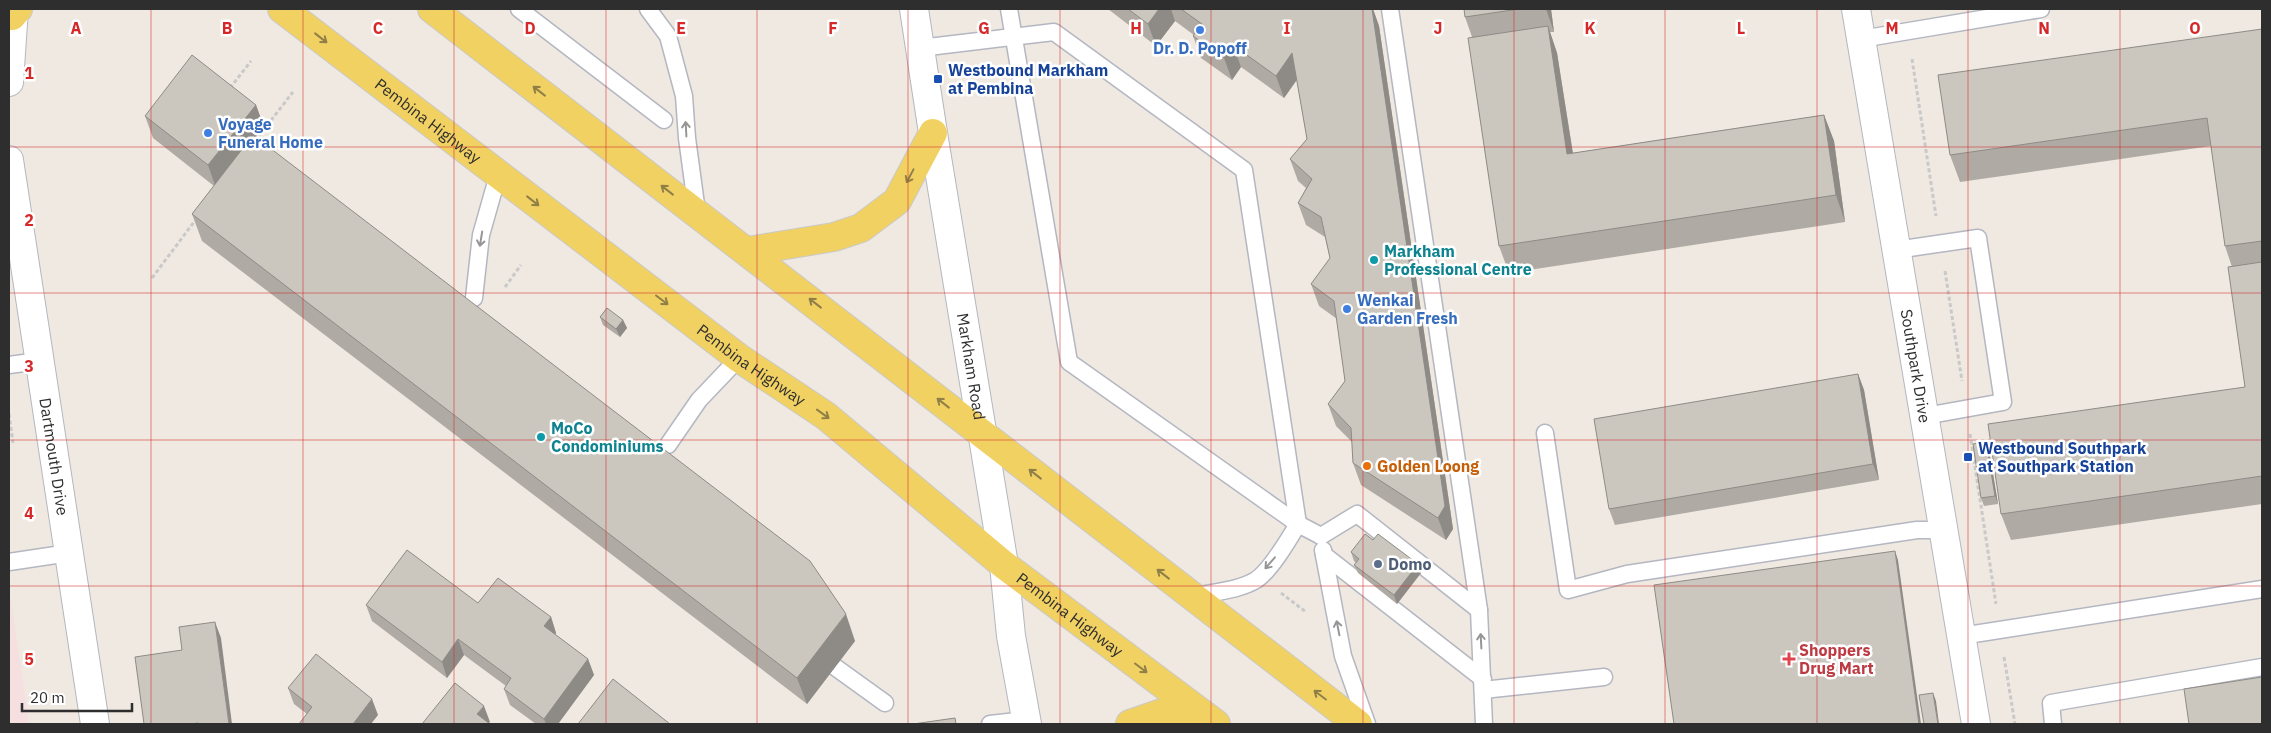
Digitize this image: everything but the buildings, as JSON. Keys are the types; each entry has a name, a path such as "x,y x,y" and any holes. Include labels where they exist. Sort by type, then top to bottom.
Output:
{"main road":[{"name":"Pembina Highway","path":"282,9 739,358 826,416 1004,565 1212,721"},
{"path":"432,9 748,251 1191,597 1358,724"},
{"path":"748,251 834,237 861,228 897,201 933,133"},
{"path":"1130,724 1162,713 1212,721"}],"street":[{"name":"Markham Road","path":"914,9 1004,565 1011,636 1027,722"},
{"name":"Southpark Drive","path":"1856,9 1976,724"},
{"path":"9,82 14,11"},
{"name":"Dartmouth Drive","path":"9,160 95,724"}],"lane":[{"path":"519,9 664,120"},
{"path":"648,9 668,36 684,96 687,138 697,212"},
{"path":"1009,9 1070,362 1298,524 1321,536"},
{"path":"1390,9 1479,610 1484,724"},
{"path":"1861,39 2041,9"},
{"path":"920,48 1054,32 1244,170 1298,524 1282,549 1256,579 1234,588 1191,597"},
{"path":"474,298 481,235 498,175"},
{"path":"1896,250 1978,238 2003,402 1925,416"},
{"path":"668,444 699,400 739,358"},
{"path":"9,365 39,361"},
{"path":"1544,434 1568,590 1627,574 1917,530 1943,530"},
{"path":"1321,536 1357,514 1479,610"},
{"path":"1321,536 1343,656 1367,724"},
{"path":"9,562 69,553"},
{"path":"1324,555 1483,684 1604,677"},
{"path":"1961,636 2000,628 2262,589"},
{"path":"835,667 885,703"},
{"path":"2053,724 2051,703 2262,667"},
{"path":"990,724 1027,722"}],"path":[{"path":"1908,31 2015,724"},
{"path":"230,89 251,61"},
{"path":"252,146 293,92"},
{"path":"152,278 199,216"},
{"path":"505,287 521,265"},
{"path":"9,414 13,443"},
{"path":"1276,589 1313,618"}],"shaded area":[{"path":"9,588 29,724 9,724"}],"place":[{"name":"Dr. D. Popoff","path":"1200,30"},
{"name":"Westbound Markham at Pembina","path":"938,79"},
{"name":"Voyage Funeral Home","path":"208,133"},
{"name":"Markham Professional Centre","path":"1374,260"},
{"name":"Wenkai Garden Fresh","path":"1347,309"},
{"name":"MoCo Condominiums","path":"541,437"},
{"name":"Westbound Southpark at Southpark Station","path":"1968,457"},
{"name":"Golden Loong","path":"1367,466"},
{"name":"Domo","path":"1378,564"},
{"name":"Shoppers Drug Mart","path":"1789,659"}]}
